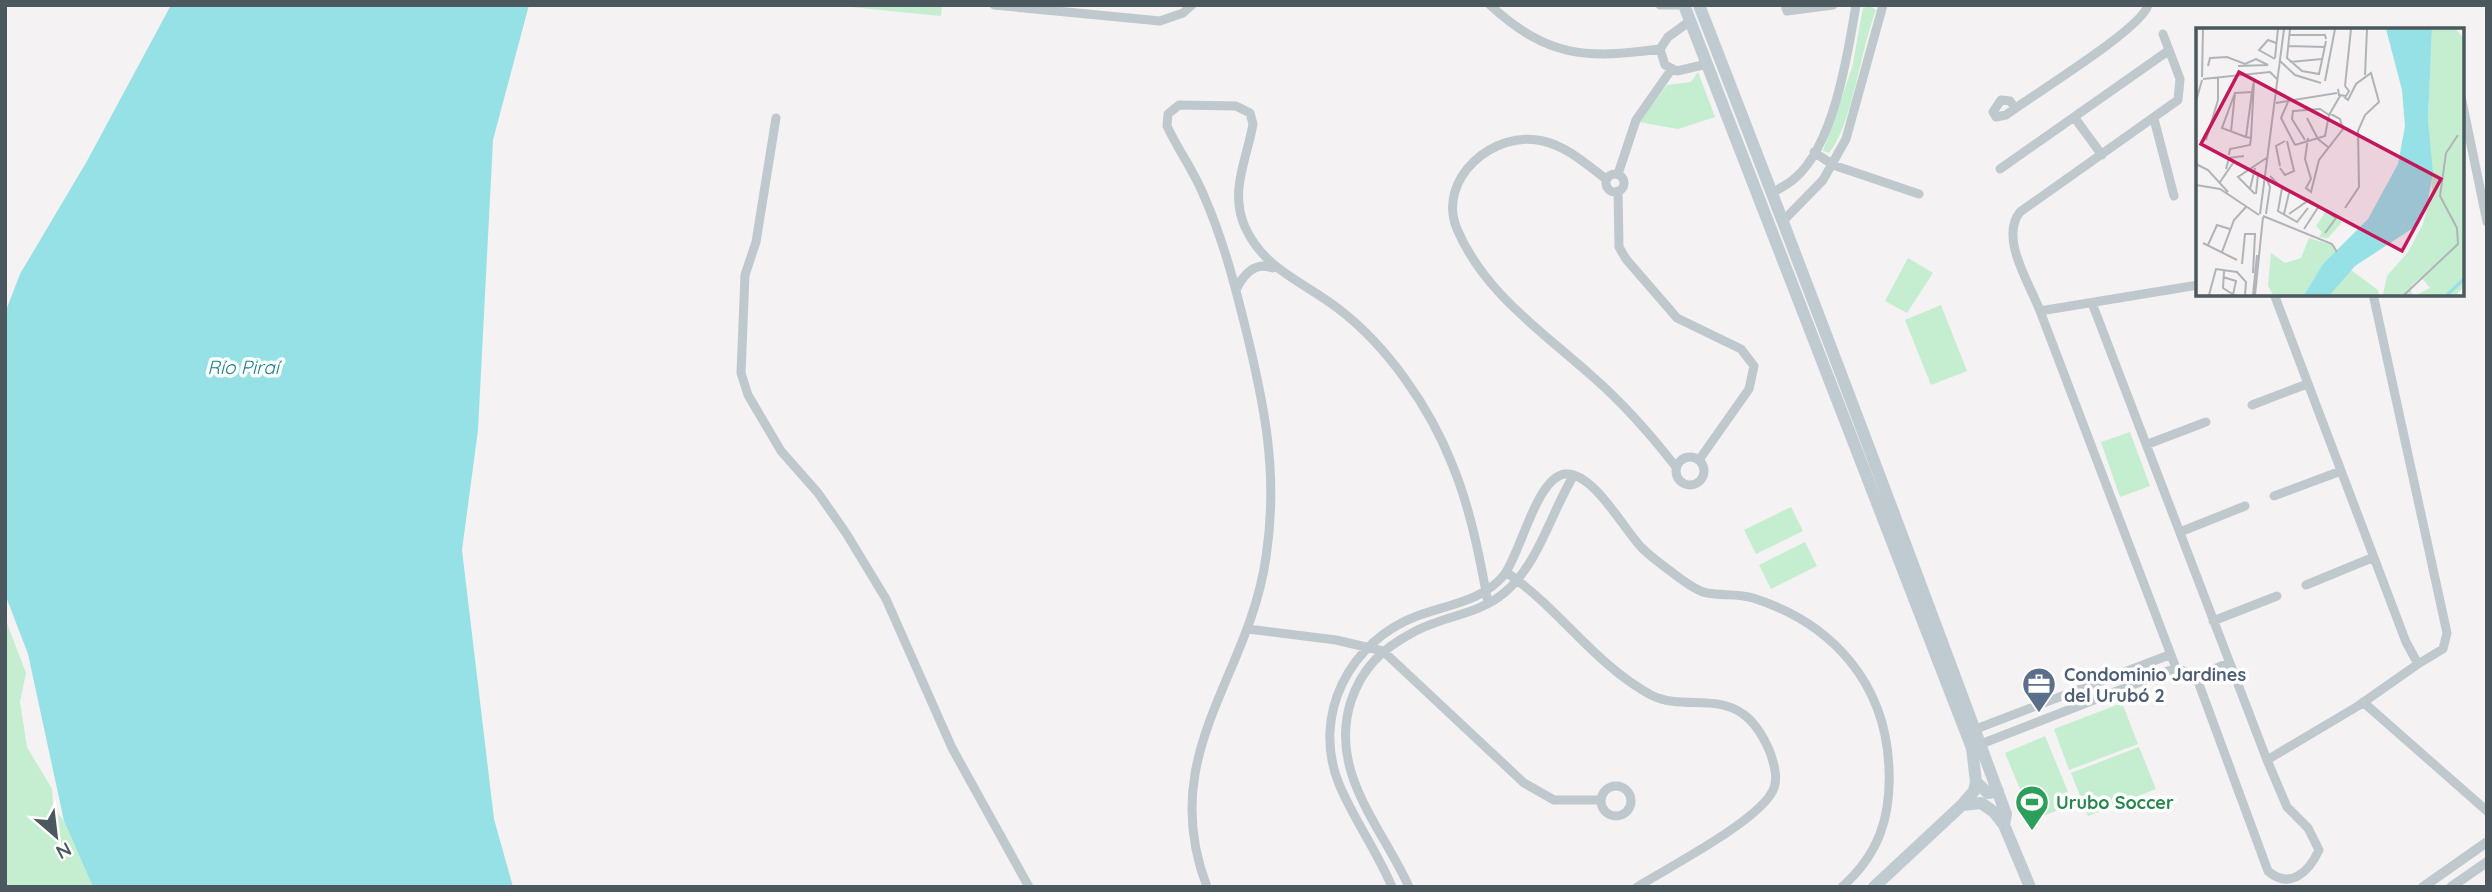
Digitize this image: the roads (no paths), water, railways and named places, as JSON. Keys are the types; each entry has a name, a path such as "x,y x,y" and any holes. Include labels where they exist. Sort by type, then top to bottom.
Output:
{"main road":[{"path":"1683,5 1766,195 1783,221 1976,729 2006,814 2004,825"},
{"path":"1699,5 1766,195 1972,748 1976,782 1974,791 1874,887"},
{"path":"1976,782 1988,793 1998,791"},
{"path":"1962,805 1981,803 1994,812 2004,825 2030,887"}],"street":[{"path":"994,5 1160,21 1183,13 1192,5"},
{"path":"1490,5 1546,44 1564,52 1621,54 1660,48 1668,37 1690,21"},
{"path":"1660,5 1683,5"},
{"path":"1785,5 1787,10 1833,5"},
{"path":"1766,195 1797,177 1827,127 1841,83 1856,5"},
{"path":"1783,221 1833,165 1846,139 1883,5"},
{"path":"2015,108 2127,30 2143,16 2148,5"},
{"path":"2163,34 2180,79 2178,100 2014,220 2012,238 2169,655 2176,668 2196,676 2229,663"},
{"path":"1660,48 1665,65 1671,70"},
{"path":"2000,169 2168,51"},
{"path":"1618,174 1636,120 1671,70 1707,64"},
{"path":"1207,887 1193,831 1192,790 1209,716 1248,629 1266,558 1271,510 1271,450 1259,382 1228,257 1203,193 1167,125 1168,114 1179,105 1237,106 1250,113 1253,124 1238,186 1241,214 1252,240 1275,269"},
{"path":"2464,111 2487,222"},
{"path":"2074,117 2102,155"},
{"path":"776,118 756,242 745,275 741,373 747,395 781,451 818,492 846,533 886,599 952,748 1029,887"},
{"path":"2154,120 2174,196"},
{"path":"1619,191 1608,190 1606,179 1557,145 1540,140 1521,139 1499,144 1481,154 1471,164 1455,188 1453,214 1461,237 1491,285 1631,413 1676,467 1679,480 1687,485 1696,484 1704,473 1699,460"},
{"path":"1814,152 1833,165 1920,194"},
{"path":"1606,179 1611,174 1618,174"},
{"path":"1618,174 1624,183 1619,191 1619,247 1626,258 1677,318 1741,349 1754,366 1749,389 1699,460"},
{"path":"1236,290 1242,278 1255,268 1267,265 1331,304 1381,349 1414,395 1453,465 1488,603"},
{"path":"2040,311 2196,285"},
{"path":"2275,296 2406,642 2418,664"},
{"path":"2267,760 2363,702 2443,649 2447,633 2373,296"},
{"path":"2092,303 2267,760 2287,807 2308,828 2319,850 2308,870 2295,878 2286,880 2268,871 2196,676"},
{"path":"2252,405 2307,384"},
{"path":"2148,444 2206,422"},
{"path":"1676,467 1686,458 1699,460"},
{"path":"2274,496 2341,471"},
{"path":"1392,887 1340,787 1332,750 1334,711 1339,690 1366,646 1415,616 1486,592 1506,572 1548,484 1563,474 1574,475 1594,488 1642,549 1675,575 1700,591 1750,596 1814,626 1836,643 1866,679 1885,732 1890,801 1879,840 1869,858 1842,887"},
{"path":"1409,887 1359,795 1345,757 1345,729 1353,693 1363,673 1383,651 1427,625 1488,603 1517,580 1574,475"},
{"path":"2180,532 2245,506"},
{"path":"2306,585 2374,557"},
{"path":"1506,572 1540,597 1565,627 1597,656 1637,686 1654,696 1674,702 1725,705 1743,713 1766,742 1776,774 1774,788 1767,799 1729,830 1637,887"},
{"path":"2213,621 2277,596"},
{"path":"1248,629 1366,646 1383,651 1524,783 1554,800 1600,800"},
{"path":"1976,729 2169,655"},
{"path":"1981,744 2176,668"},
{"path":"2363,702 2487,811"},
{"path":"2423,887 2487,842"},
{"path":"2451,887 2487,862"}],"water":[{"name":"Río Piraí","path":"171,5 529,5 493,140 478,430 462,550 494,819 513,887 93,887 64,821 28,654 5,594 5,313 20,274 87,161"}],"place":[{"name":"Condominio Jardines del Urubó 2","path":"2039,714"},
{"name":"Urubo Soccer","path":"2032,832"}]}
